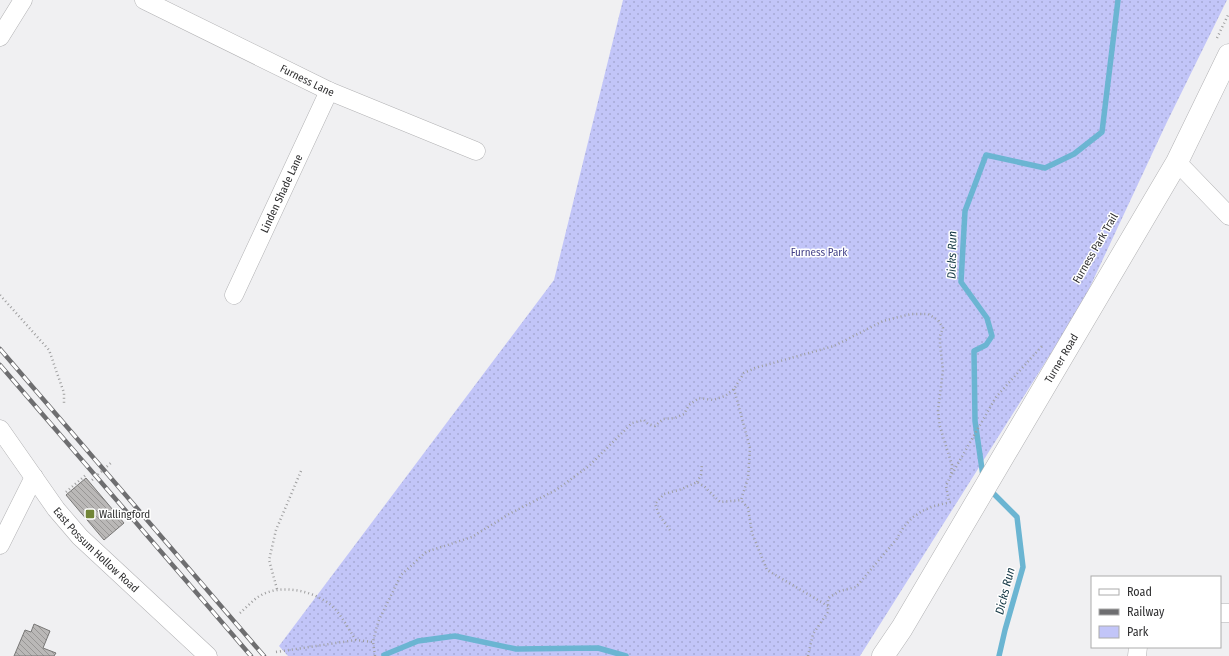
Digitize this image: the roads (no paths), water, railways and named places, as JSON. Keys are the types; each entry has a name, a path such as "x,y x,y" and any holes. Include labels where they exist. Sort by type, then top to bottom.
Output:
{"street":[{"path":"0,37 23,0"},
{"name":"Furness Lane","path":"144,0 329,91 476,151"},
{"name":"Turner Road","path":"883,656 902,628 1178,162 1222,49"},
{"name":"Linden Shade Lane","path":"234,295 329,91"},
{"path":"1178,162 1229,216"},
{"name":"East Possum Hollow Road","path":"0,429 56,509 80,537 208,656"},
{"path":"0,545 34,477"}],"waterway":[{"name":"Dicks Run","path":"983,476 975,421 974,351 986,345 992,336 987,318 961,282 965,211 986,155 1045,168 1074,154 1102,132 1118,0"},
{"name":"Dicks Run","path":"990,490 1017,517 1023,567 999,656"},
{"path":"384,655 418,641 455,636 516,649 598,648 626,656"}],"railway":[{"path":"0,349 264,656"},
{"path":"0,365 251,656"}],"place":[{"name":"Wallingford","path":"90,514"}],"park label":[{"name":"Furness Park","path":"819,252"}]}
